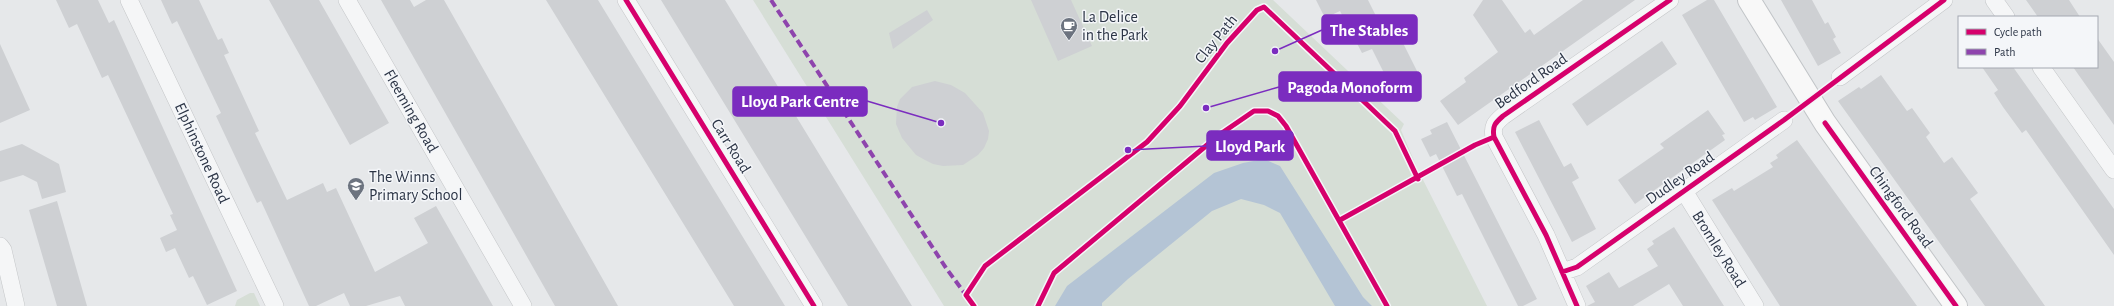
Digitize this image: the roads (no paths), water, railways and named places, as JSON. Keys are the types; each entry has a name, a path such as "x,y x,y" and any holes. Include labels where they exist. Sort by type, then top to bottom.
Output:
{"main road":[{"name":"Chingford Road","path":"1750,0 1825,123 1956,306"}],"street":[{"name":"Elphinstone Road","path":"129,0 275,306"},
{"name":"Fleeming Road","path":"348,0 523,306"},
{"name":"Carr Road","path":"626,0 814,306"},
{"name":"Bedford Road","path":"1578,306 1546,235 1494,137 1492,129 1495,123 1503,116 1670,0"},
{"path":"1840,77 1944,0"},
{"path":"1994,0 2005,16"},
{"path":"2042,68 2114,170"},
{"name":"Dudley Road","path":"1562,272 1577,267 1784,120"},
{"name":"Bromley Road","path":"1684,191 1755,306"},
{"path":"0,246 3,250 16,306"}],"water":[{"path":"1264,159 1280,166 1363,297 1372,306 1335,306 1280,213 1264,205 1241,199 1212,211 1128,279 1102,303 1102,306 1055,306 1067,286 1214,173 1243,163"}],"place":[{"name":"La Delice in the Park","path":"1069,41"},
{"name":"The Stables","path":"1275,51"},
{"name":"Pagoda Monoform","path":"1206,108"},
{"name":"Lloyd Park Centre","path":"941,123"},
{"name":"Lloyd Park","path":"1128,150"},
{"name":"The Winns Primary School","path":"356,201"}]}
